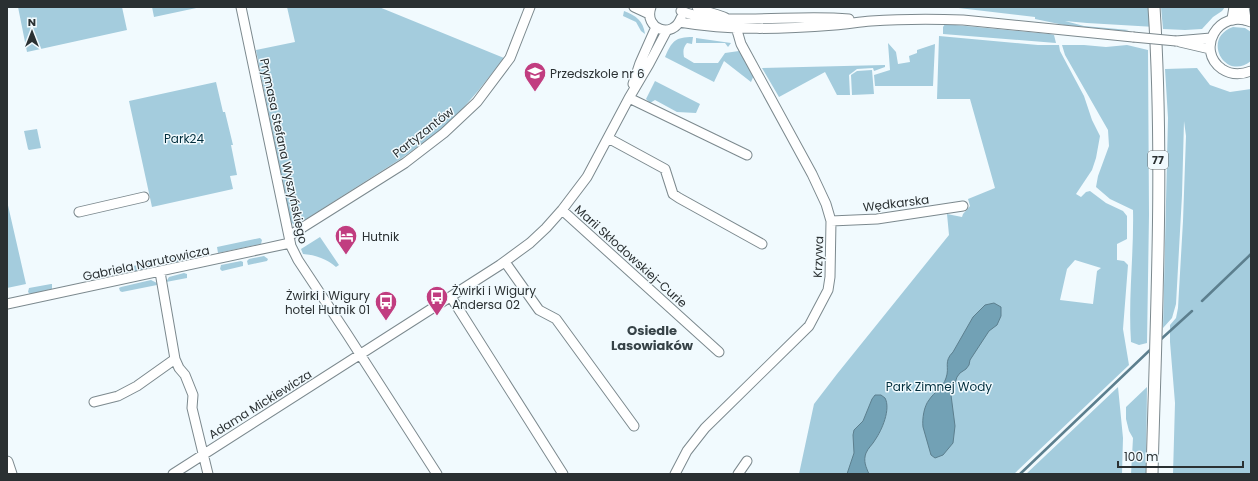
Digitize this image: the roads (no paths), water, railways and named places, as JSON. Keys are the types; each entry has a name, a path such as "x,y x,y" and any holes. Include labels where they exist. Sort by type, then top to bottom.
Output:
{"main road":[{"name":"77","path":"1152,474 1158,144 1154,7"},
{"path":"1233,19 1234,7"},
{"path":"1243,7 1248,21"},
{"path":"7,462 11,474"}],"street":[{"name":"Prymasa Stefana Wyszyńskiego","path":"241,7 289,239 298,260 437,474"},
{"name":"Partyzantów","path":"289,239 405,163 444,133 477,102 510,58 530,7"},
{"path":"634,7 650,11 650,19 656,27 667,30 672,29 679,22 681,9 706,18 830,18 870,21"},
{"path":"697,7 706,12 730,19"},
{"name":"Krzywa","path":"675,474 687,451 705,428 809,326 828,290 830,277 831,220 826,204 812,174 741,44 736,29 730,19"},
{"path":"679,22 714,28 736,29 836,25 870,21 929,19 963,20 1176,41 1210,50"},
{"path":"1248,21 1233,19 1226,21 1215,31 1211,38 1210,50 1218,66 1226,72 1245,74 1251,71"},
{"path":"629,98 640,63 656,27"},
{"path":"629,98 650,64 667,30"},
{"path":"1176,41 1211,38"},
{"path":"629,98 747,154"},
{"name":"Adama Mickiewicza","path":"174,474 505,262 530,243 562,210 587,177 629,98"},
{"path":"608,138 665,169 673,194 762,244"},
{"path":"79,212 144,198"},
{"name":"Wędkarska","path":"831,220 877,219 963,206"},
{"name":"Marii Skłodowskiej-Curie","path":"562,210 719,352"},
{"name":"Gabriela Narutowicza","path":"7,304 160,272 289,239"},
{"path":"505,262 539,310 556,319 634,426"},
{"path":"160,272 175,359 179,368 185,375 193,395 192,408 208,474"},
{"path":"451,297 563,474"},
{"path":"94,402 118,396 137,386 175,359"},
{"path":"738,474 747,461"}],"waterway":[{"path":"1202,301 1251,254"},
{"path":"1159,341 1192,311"},
{"path":"1020,474 1151,349"}],"place":[{"name":"Przedszkole nr 6","path":"535,92"},
{"name":"Hutnik","path":"346,256"},
{"name":"Żwirki i Wigury Andersa 02","path":"437,316"},
{"name":"Żwirki i Wigury hotel Hutnik 01","path":"386,322"}],"district":[{"name":"Osiedle Lasowiaków","path":"652,338"}],"park label":[{"name":"Park24","path":"184,138"},
{"name":"Park Zimnej Wody","path":"939,386"}]}
